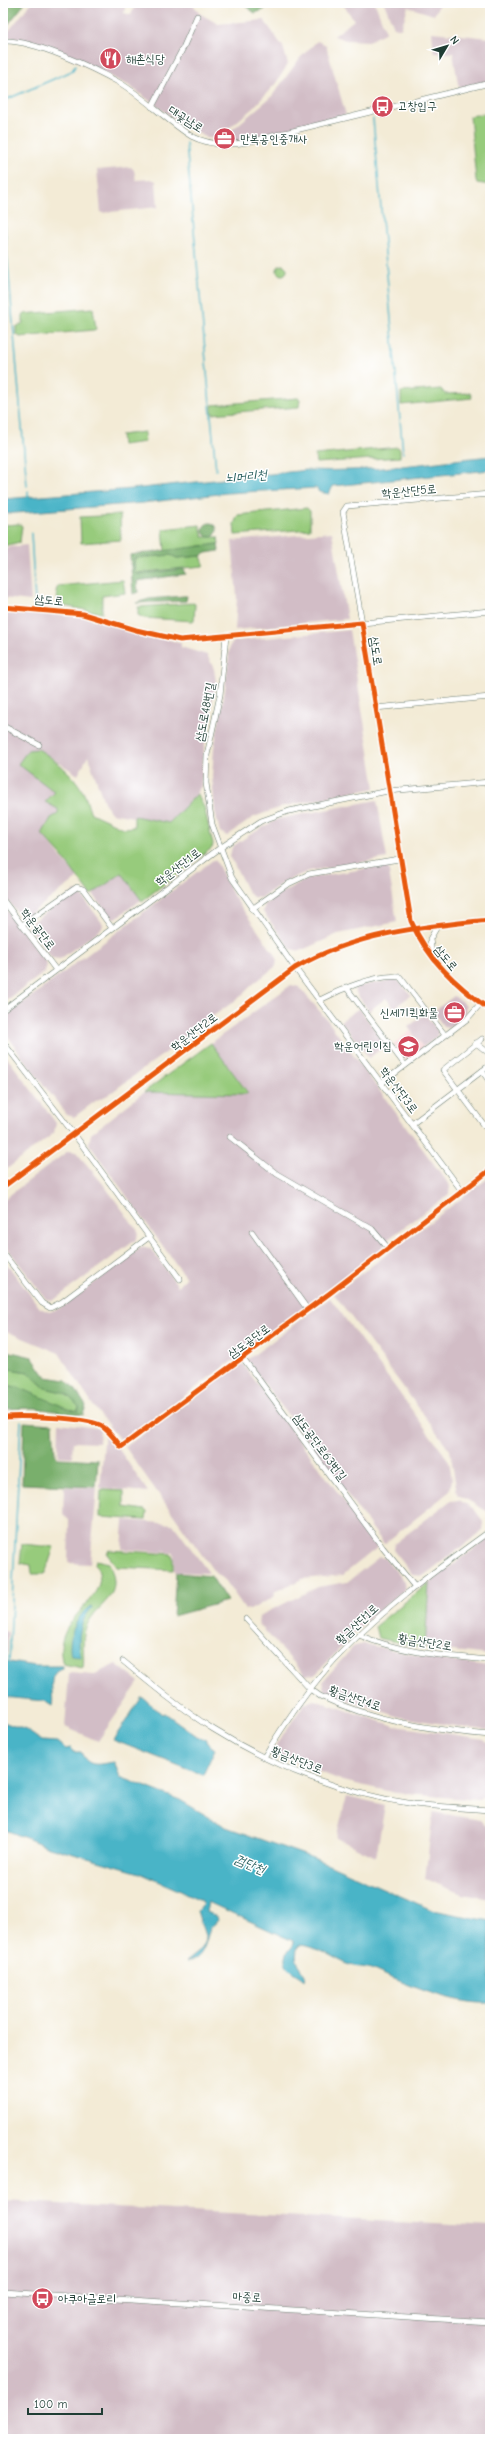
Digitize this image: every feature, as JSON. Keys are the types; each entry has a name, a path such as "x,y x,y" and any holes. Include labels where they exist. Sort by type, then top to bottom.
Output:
{"street":[{"path":"152,107 197,16"},
{"name":"대곶남로","path":"3,41 21,41 44,48 120,83 197,139 220,145 239,144 490,83"},
{"name":"학운산단5로","path":"362,623 343,512 347,506 490,494"},
{"name":"삼도로","path":"3,607 83,614 136,630 180,640 362,623 408,913 414,927 432,958 457,985 490,1010"},
{"path":"362,623 490,611"},
{"name":"삼도로48번길","path":"226,636 220,695 208,755 206,793 220,848 234,883 252,909"},
{"path":"375,708 490,697"},
{"path":"3,726 39,745"},
{"name":"학운산단1로","path":"3,1010 220,848 254,825 281,813 388,791 490,782"},
{"path":"252,909 286,885 309,874 399,859"},
{"path":"22,925 77,887 82,889 112,928"},
{"name":"학운공단로","path":"3,900 56,970"},
{"name":"학운산단3로","path":"252,909 462,1191"},
{"name":"학운산단2로","path":"3,1187 295,968 330,950 414,927 490,920"},
{"path":"432,958 430,939 438,925"},
{"path":"320,1000 346,987 382,978 400,976 445,1035"},
{"path":"346,987 405,1065"},
{"path":"382,1083 472,1015 481,1004"},
{"path":"482,1039 443,1070 490,1133"},
{"path":"3,1042 74,1134 180,1279"},
{"path":"476,1043 490,1054"},
{"path":"412,1124 490,1065"},
{"path":"482,1071 490,1082"},
{"path":"230,1137 277,1174 372,1229 388,1248"},
{"name":"삼도공단로","path":"3,1416 37,1417 97,1424 106,1429 122,1447 308,1310 490,1170"},
{"path":"252,1232 308,1310"},
{"path":"3,1253 42,1303 50,1308 62,1302 149,1237"},
{"name":"삼도공단로63번길","path":"242,1358 383,1548 415,1588"},
{"name":"황금산단1로","path":"264,1757 310,1689 359,1635 415,1588 490,1531"},
{"name":"황금산단4로","path":"246,1619 310,1689 325,1698 389,1720 429,1728 490,1735"},
{"name":"황금산단2로","path":"359,1635 383,1644 421,1653 490,1660"},
{"name":"황금산단3로","path":"123,1661 194,1716 235,1742 264,1757 332,1785 415,1804 490,1810"},
{"path":"489,1882 490,1864"},
{"name":"마중로","path":"3,2292 490,2322"}],"shaded area":[{"path":"31,3 126,3 124,13 131,15 136,3 192,3 199,13 218,24 264,20 283,47 288,64 276,83 253,108 227,130 214,138 208,138 179,122 128,85 47,47 9,37 8,32"},
{"path":"342,3 375,3 386,32 369,41 346,40 334,36 354,20"},
{"path":"384,3 440,3 434,15 408,7 401,29 394,27"},
{"path":"432,32 490,38 490,81 461,88 458,84 453,53 434,53"},
{"path":"317,41 326,45 346,115 246,140 229,142 227,134 272,96 300,58"},
{"path":"131,167 134,170 136,180 151,179 156,181 158,207 101,213 97,170"},
{"path":"332,532 347,619 235,630 237,597 232,541"},
{"path":"27,545 31,601 3,598 3,548"},
{"path":"3,609 80,616 181,643 181,647 207,655 214,669 216,682 204,749 201,786 193,799 169,823 111,813 104,802 88,756 78,775 37,748 18,764 55,792 58,814 52,818 42,834 78,878 23,919 3,895"},
{"path":"349,630 375,788 284,806 254,817 227,836 220,832 215,811 212,777 214,748 225,690 230,645 235,641"},
{"path":"377,800 387,858 309,871 285,881 261,898 253,897 248,892 230,856 232,847 278,819"},
{"path":"213,860 216,861 234,897 277,958 276,966 252,985 239,998 179,1040 169,1050 108,1095 97,1100 74,1117 67,1115 22,1057 3,1029 3,1018"},
{"path":"388,865 397,922 338,934 300,951 291,949 263,912 265,904 282,892 309,878"},
{"path":"122,873 141,900 116,918 110,917 93,894"},
{"path":"75,891 79,892 103,924 102,928 60,959 52,958 30,929 30,924"},
{"path":"3,905 47,963 45,972 3,1003"},
{"path":"397,979 411,995 394,1008 386,998 369,1011 354,990 355,987"},
{"path":"291,985 299,987 328,1021 450,1186 449,1194 387,1240 382,1249 311,1303 127,1438 120,1440 94,1407 59,1353 3,1330 3,1259 40,1308 49,1312 61,1308 142,1247 150,1248 178,1286 186,1278 89,1144 91,1134 144,1092 246,1094 248,1092 211,1043"},
{"path":"454,996 466,1005 465,1016 448,1028 444,1027 433,1012"},
{"path":"359,1008 386,1045 369,1058 341,1021"},
{"path":"425,1014 438,1031 437,1037 423,1047 408,1027"},
{"name":"학운어린이집","path":"410,1031 424,1048 406,1060 393,1044"},
{"path":"3,1052 56,1123 54,1133 3,1172"},
{"path":"68,1151 76,1152 103,1184 138,1231 137,1239 54,1300 46,1299 5,1245 3,1241 3,1200"},
{"path":"490,1177 490,1513 457,1494 450,1450 334,1294"},
{"path":"330,1298 449,1461 452,1479 450,1491 384,1544 247,1360"},
{"path":"242,1363 378,1547 343,1575 302,1579 274,1592 275,1596 250,1610 245,1609 225,1580 215,1573 125,1447"},
{"path":"59,1423 98,1428 100,1430 99,1443 73,1442 72,1457 58,1456"},
{"path":"105,1432 116,1445 148,1492 100,1488"},
{"path":"64,1487 97,1488 90,1564 68,1563 69,1520 63,1515"},
{"path":"459,1500 474,1509 483,1521 482,1531 423,1576 413,1575 393,1550 394,1544 450,1501"},
{"path":"124,1520 173,1524 209,1573 174,1572 174,1553 122,1549"},
{"path":"490,1537 490,1655 425,1648 429,1583"},
{"path":"379,1557 385,1558 405,1582 404,1590 362,1625 316,1674 305,1675 258,1623 259,1616 318,1587 347,1582"},
{"path":"3,1631 8,1632 7,1653 3,1652"},
{"path":"364,1644 433,1659 490,1666 490,1726 487,1730 467,1728 400,1717 325,1693 322,1682 354,1646"},
{"path":"116,1664 139,1682 98,1741 65,1727 69,1673 93,1675"},
{"path":"315,1700 395,1726 484,1739 490,1745 488,1793 479,1800 396,1793 343,1781 279,1756 276,1745 305,1703"},
{"path":"347,1796 385,1805 376,1857 336,1838"},
{"path":"433,1812 480,1820 486,1826 490,1826 490,1899 462,1894 425,1879"},
{"path":"3,2201 490,2227 490,2439 3,2439"}],"green space":[{"path":"3,3 25,3 3,31"},
{"path":"241,3 270,3 264,10 255,13"},
{"path":"490,113 490,185 477,183 476,180 470,116"},
{"path":"282,265 287,270 282,275 277,270"},
{"path":"93,308 96,329 94,330 20,337 16,334 16,327 23,323 23,314"},
{"path":"441,389 445,394 470,393 472,398 401,405 401,392"},
{"path":"300,399 299,407 212,414 212,405"},
{"path":"144,432 145,442 122,445 121,435"},
{"path":"398,447 400,449 400,457 316,463 315,455"},
{"path":"307,508 310,511 310,529 235,535 234,524 238,515"},
{"path":"120,515 121,540 81,543 80,517"},
{"path":"207,523 213,523 217,527 217,533 213,537 207,537 203,533 203,527"},
{"path":"19,524 22,526 20,542 3,546 3,525"},
{"path":"200,525 203,537 218,537 219,544 199,546 195,549 165,551 163,529"},
{"path":"218,544 219,551 206,553 201,556 177,558 171,555 134,558 134,571 137,574 184,569 186,574 137,581 138,592 133,594 130,555"},
{"path":"171,555 177,558 201,556 204,564 203,566 135,573 134,558"},
{"path":"123,580 125,593 102,596 102,613 59,605 56,591 58,586"},
{"path":"187,596 186,601 136,603 149,599"},
{"path":"195,604 194,621 144,618 138,615 138,607"},
{"path":"38,749 57,762 79,785 91,813 123,828 134,827 134,816 169,823 197,794 204,807 213,844 212,848 142,901 122,873 91,895 61,855 42,834 51,818 58,814 58,809 45,802 55,792 18,764 28,750"},
{"path":"211,1043 248,1093 144,1092"},
{"path":"3,1350 32,1357 46,1377 66,1380 75,1389 86,1406 83,1415 34,1408 3,1409 3,1385 18,1387 69,1409 78,1411 79,1407 66,1393 45,1388 28,1372 3,1368"},
{"path":"3,1368 28,1372 45,1388 63,1392 79,1405 78,1410 61,1408 22,1389 3,1385"},
{"path":"24,1422 53,1424 55,1455 58,1458 98,1460 96,1487 22,1484"},
{"path":"101,1491 124,1491 124,1507 145,1510 147,1512 146,1520 100,1517"},
{"path":"22,1544 54,1547 45,1574 32,1574 31,1565 20,1563"},
{"path":"109,1550 171,1554 173,1557 173,1570 117,1567 107,1554"},
{"path":"96,1560 109,1563 113,1575 114,1585 112,1592 91,1618 86,1627 84,1637 83,1668 63,1664 61,1647 65,1633 73,1620 98,1588 100,1576 95,1564"},
{"path":"176,1573 211,1576 227,1601 173,1616"},
{"path":"429,1583 425,1648 378,1638 375,1626"}],"water":[{"path":"490,456 490,470 333,486 329,494 319,492 316,488 227,493 143,503 3,514 3,499 132,489 307,470 353,470"},
{"path":"91,1606 92,1608 84,1619 80,1631 79,1644 81,1657 71,1656 70,1642 74,1628 81,1615"},
{"path":"3,1661 36,1666 62,1666 62,1669 54,1675 52,1680 52,1706 44,1701 3,1697"},
{"path":"142,1697 162,1714 165,1713 201,1739 205,1738 207,1743 215,1749 203,1775 113,1740"},
{"name":"검단천","path":"3,1722 26,1730 42,1741 57,1742 65,1749 71,1748 73,1752 81,1752 87,1761 91,1763 99,1764 114,1762 120,1777 180,1800 226,1827 324,1862 432,1910 490,1921 490,2003 460,2001 445,1997 399,1981 368,1968 350,1965 320,1950 300,1945 297,1948 296,1960 306,1975 305,1980 291,1970 286,1963 286,1954 294,1944 293,1941 208,1902 206,1912 217,1917 218,1920 211,1927 201,1954 193,1960 186,1962 199,1952 206,1939 197,1911 203,1904 201,1900 140,1873 49,1847 3,1829"}],"waterway":[{"path":"3,101 72,71 75,66"},
{"path":"373,119 403,453"},
{"path":"186,143 216,470"},
{"path":"3,207 27,486"},
{"path":"28,491 28,498"},
{"path":"31,533 35,602"},
{"path":"9,1663 21,1421"}],"cycle path":[{"path":"3,607 83,614 136,630 180,640 362,623 411,921 426,948 444,971 490,1010"},
{"path":"3,1187 295,968 318,956 365,939 390,933 440,925 490,920"},
{"path":"3,1417 53,1418 92,1422 106,1429 121,1447 330,1293 490,1170"}],"place":[{"name":"해촌식당","path":"110,59"},
{"name":"고창입구","path":"382,106"},
{"name":"만복공인중개사","path":"224,139"},
{"name":"신세기퀵화물","path":"454,1013"},
{"name":"학운어린이집","path":"408,1046"},
{"name":"아쿠아글로리","path":"42,2299"}],"water label":[{"name":"뇌머리천","path":"246,476"}]}
